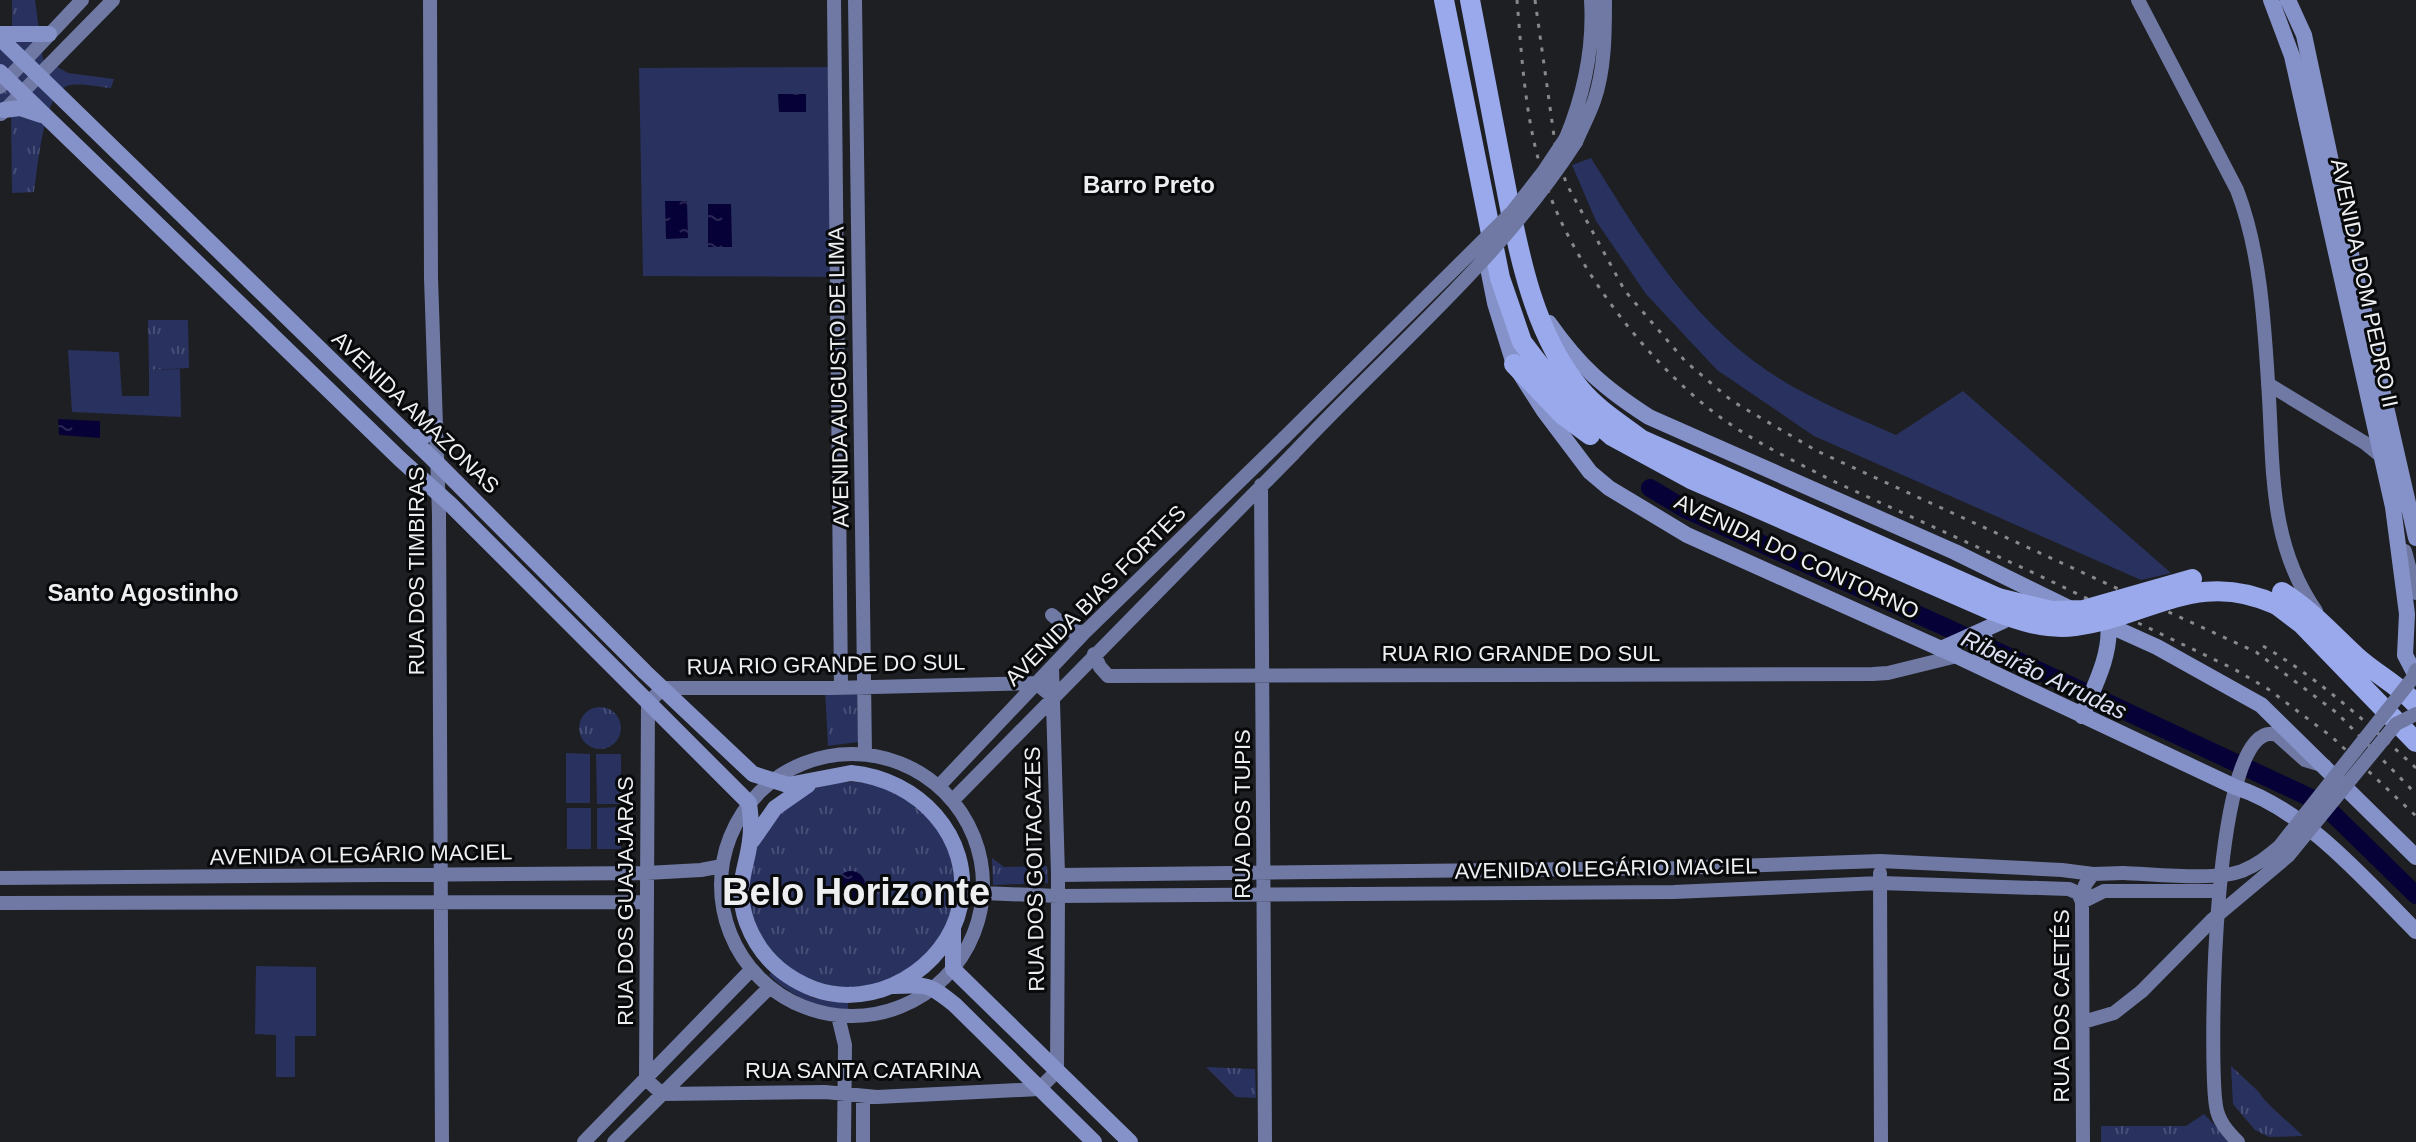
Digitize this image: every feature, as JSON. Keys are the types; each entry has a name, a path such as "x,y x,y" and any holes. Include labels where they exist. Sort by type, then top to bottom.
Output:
{"highway":[{"name":"AVENIDA DO CONTORNO","path":"1441,0 1491,244 1511,314 1522,342 1540,369 1598,426 1977,638 2035,624 2057,627 2111,619 2201,591 2229,590 2301,603 2359,658 2416,704"},
{"name":"AVENIDA DO CONTORNO","path":"1470,0 1519,255 1534,303 1555,348 1582,390 1609,416 1642,440 1977,638"},
{"path":"1514,364 1563,415 1614,452 1653,471 1691,479"},
{"name":"AVENIDA DO CONTORNO","path":"2280,598 2416,742"}],"main road":[{"path":"2,79 24,61 82,0"},
{"path":"2,112 113,0"},
{"name":"RUA DOS TIMBIRAS","path":"430,0 431,278 438,493 442,1142"},
{"name":"AVENIDA AUGUSTO DE LIMA","path":"834,0 841,688"},
{"name":"AVENIDA AUGUSTO DE LIMA","path":"855,0 865,754"},
{"name":"AVENIDA DO CONTORNO","path":"1441,0 1486,265 1503,333 1514,364 1544,411 1590,472 1627,500 1687,535 1977,638 2085,710 2238,780 2321,836 2416,931"},
{"path":"1571,140 1586,78 1591,0"},
{"path":"1571,140 1595,100 1605,33 1605,0"},
{"path":"2138,0 2245,211 2259,294 2268,384 2271,472 2279,524 2299,587 2326,625"},
{"name":"AVENIDA DOM PEDRO II","path":"2271,0 2292,56 2381,456 2416,593"},
{"name":"AVENIDA DOM PEDRO II","path":"2288,0 2304,35 2416,538"},
{"path":"0,36 49,34"},
{"name":"AVENIDA AMAZONAS","path":"0,36 663,688 753,774 771,781"},
{"name":"AVENIDA AMAZONAS","path":"2,79 22,92 438,493 749,803"},
{"path":"2,112 20,108 47,117"},
{"name":"AVENIDA BIAS FORTES","path":"939,786 1085,632 1512,212 1571,140"},
{"name":"AVENIDA BIAS FORTES","path":"953,800 1499,243 1550,182 1571,140"},
{"name":"AVENIDA DO CONTORNO","path":"1534,303 1573,358 1609,392 1649,417 1955,552 2061,605 2108,624 2247,695 2325,766 2416,857"},
{"path":"2268,384 2381,456"},
{"path":"411,438 424,436 436,427"},
{"name":"RUA DOS TUPIS","path":"1261,485 1265,1142"},
{"path":"2393,507 2407,614 2405,655 2416,673"},
{"path":"1955,552 2010,595 2003,621 1977,638"},
{"path":"1977,638 2061,605"},
{"path":"1052,615 1071,631 1085,632"},
{"path":"2085,710 2101,669 2109,634 2108,624"},
{"name":"RUA RIO GRANDE DO SUL","path":"1094,654 1108,676 1873,674 1888,673 1977,638"},
{"name":"RUA DOS GOITACAZES","path":"1052,667 1058,875 1057,1071"},
{"name":"AVENIDA OLEGÁRIO MACIEL","path":"1058,875 1674,868 1880,861 2093,874 2214,875 2239,872 2260,863 2279,847 2416,673"},
{"path":"1036,683 1053,697"},
{"name":"RUA RIO GRANDE DO SUL","path":"648,703 663,688 863,688 1036,683"},
{"name":"RUA DOS GUAJAJARAS","path":"646,1079 648,703"},
{"path":"2083,1022 2114,1013 2142,991 2213,919 2288,856 2396,724 2416,714"},
{"path":"2235,1139 2220,1119 2216,1106 2214,1005 2219,891 2238,780 2252,744 2261,735 2272,733 2305,760 2325,766"},
{"path":"865,754 891,759 917,769 939,786 967,820 976,844 983,893 976,925 953,969 934,987 903,1007 887,1013 852,1017 803,1007 769,988 751,970 730,936 720,896 722,866 735,823 749,803 771,781 789,769 833,755 865,754"},
{"path":"2320,795 2360,767"},
{"path":"771,781 788,785 851,773 877,777 909,791 940,819 954,845 960,865 960,902 953,926 953,969 1130,1142"},
{"path":"747,854 757,832 775,808 797,790 816,781"},
{"path":"749,803 752,829 740,885 743,905 760,948 773,964 797,982 823,992 852,995 875,993 893,986 927,962 953,926"},
{"path":"1880,861 1881,1142"},
{"name":"AVENIDA OLEGÁRIO MACIEL","path":"0,878 647,873 722,866"},
{"name":"RUA DOS CAETÉS","path":"2083,1142 2082,902 2085,885 2093,874"},
{"name":"AVENIDA OLEGÁRIO MACIEL","path":"983,893 1058,896 1674,892 1880,883 2069,889 2078,893 2082,902"},
{"path":"2082,902 2104,891 2219,891"},
{"name":"AVENIDA OLEGÁRIO MACIEL","path":"0,903 647,902"},
{"path":"584,1142 751,970"},
{"path":"893,986 934,987 1094,1142"},
{"path":"614,1142 769,988"},
{"path":"838,1016 845,1045 844,1142"},
{"path":"1039,1089 1057,1071"},
{"path":"646,1079 662,1094"},
{"name":"RUA SANTA CATARINA","path":"662,1094 825,1092 863,1097 1039,1089"},
{"path":"863,1097 863,1142"}],"green space":[{"path":"12,0 35,0 43,59 68,73 114,79 111,88 77,84 59,92 47,117 34,192 12,193 11,111 0,106 0,48 12,35"},
{"path":"835,67 837,277 643,276 639,68"},
{"path":"1591,158 1644,241 1684,294 1729,341 1755,362 1806,394 1896,435 1963,391 2171,573 2141,580 1814,436 1717,370 1646,294 1596,221 1572,165"},
{"path":"148,320 188,320 189,368 149,370"},
{"path":"68,350 119,352 122,396 149,396 149,370 180,369 181,417 72,412"},
{"path":"825,690 857,690 858,742 828,746"},
{"path":"600,707 615,713 621,728 615,743 600,749 585,743 579,728 585,713"},
{"path":"566,753 590,754 590,803 566,803"},
{"path":"596,754 621,754 621,804 597,804"},
{"path":"851,782 890,790 924,812 946,846 954,885 946,924 924,958 890,980 851,988 812,980 778,958 756,924 748,885 756,846 778,812 812,790"},
{"path":"621,807 621,849 597,849 597,808"},
{"path":"567,808 591,808 591,849 567,849"},
{"path":"992,858 1004,867 1047,866 1048,883 993,885"},
{"path":"256,966 316,967 316,1036 295,1036 295,1077 276,1077 276,1035 255,1034"},
{"path":"771,973 813,998 848,1003 848,1010 806,1000 778,983 769,975"},
{"path":"2231,1066 2303,1136 2269,1137 2255,1130 2233,1104"},
{"path":"1206,1067 1255,1069 1256,1098 1236,1097"},
{"path":"2204,1114 2231,1142 2101,1142 2101,1126 2186,1126"}],"water":[{"path":"778,94 806,94 806,112 779,112"},
{"path":"665,201 687,201 688,238 666,239"},
{"path":"708,204 731,204 732,247 708,247"},
{"path":"58,419 100,421 100,438 59,435"},
{"path":"851,871 861,875 865,885 861,895 851,899 841,895 837,885 841,875"}],"waterway":[{"name":"Ribeirão Arrudas","path":"1650,488 1685,509 2311,798 2332,813 2416,895"}],"railway":[{"path":"1517,0 1532,132 1555,207 1570,240 1611,304 1635,335 1686,389 1740,431 1833,481 2234,669 2268,689 2332,737 2416,816"},
{"path":"1535,0 1555,143 1566,183 1625,291 1685,361 1732,401 1817,451 2256,652 2337,713 2416,794"},
{"path":"2263,646 2324,688 2416,768"}],"district":[{"name":"Barro Preto","path":"1149,185"},
{"name":"Santo Agostinho","path":"143,593"},
{"name":"Belo Horizonte","path":"856,892"}]}
